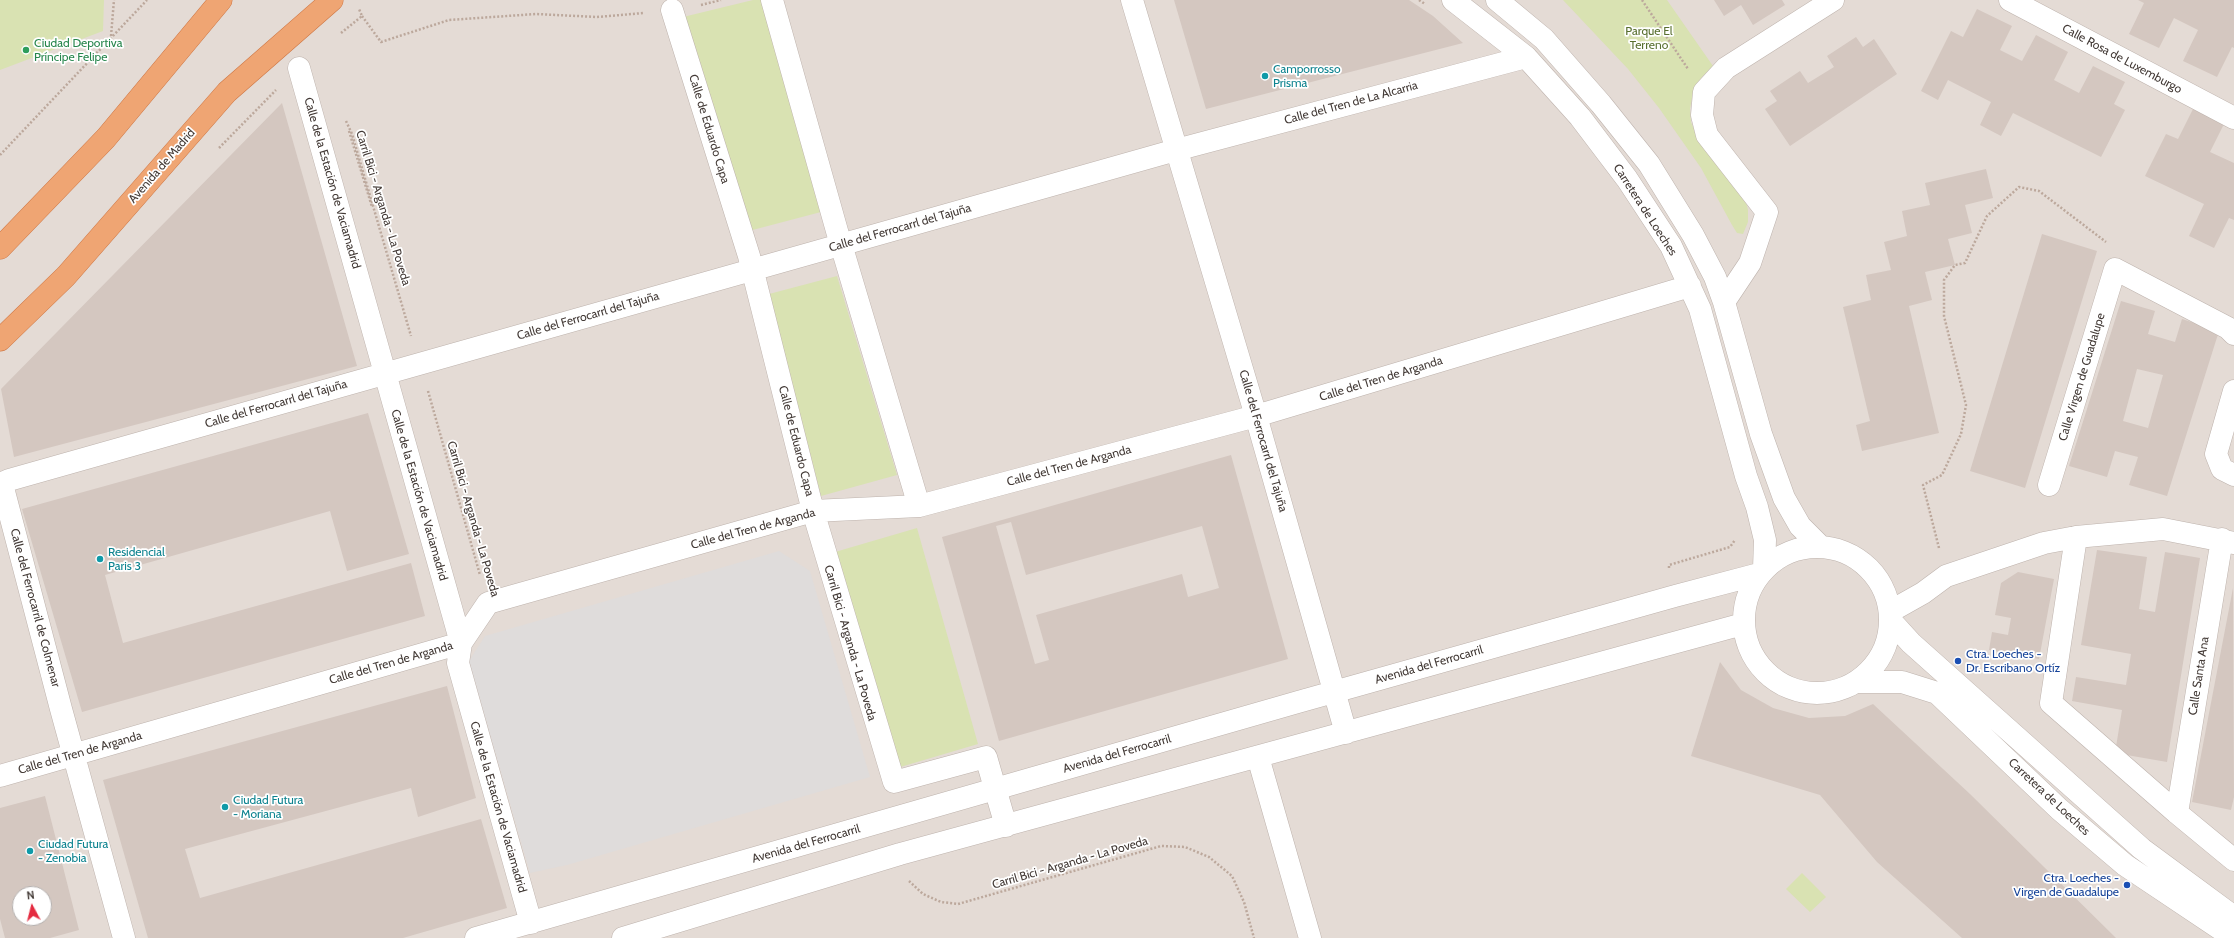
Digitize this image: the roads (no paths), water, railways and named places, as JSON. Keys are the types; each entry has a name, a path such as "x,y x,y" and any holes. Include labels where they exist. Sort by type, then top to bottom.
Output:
{"highway":[{"path":"0,248 106,138 221,0"},
{"name":"Avenida de Madrid","path":"0,340 66,276 227,92 332,0"}],"street":[{"path":"772,0 841,244 919,506"},
{"path":"1132,0 1174,143"},
{"name":"Carretera de Loeches","path":"1453,0 1526,57 1580,117 1627,179 1671,246 1700,309 1746,476 1757,507 1765,540 1762,572"},
{"path":"1498,0 1544,39 1601,104 1649,164 1693,235 1715,277 1724,302 1772,468 1784,498 1800,526 1821,547"},
{"path":"1724,302 1750,263 1767,212 1707,135 1702,115 1704,92 1726,68 1833,0"},
{"name":"Calle Rosa de Luxemburgo","path":"2010,0 2234,118"},
{"name":"Calle de Eduardo Capa","path":"672,10 753,270 813,511 894,782 986,758 1006,826"},
{"name":"Calle del Tren de La Alcarria","path":"1174,143 1526,57"},
{"name":"Calle de la Estación de Vaciamadrid","path":"299,68 461,643 458,663 531,923"},
{"name":"Calle del Ferrocarrl del Tajuña","path":"1,484 9,480 753,270 1174,143 1256,416 1346,733"},
{"name":"Calle Virgen de Guadalupe","path":"2049,485 2115,269 2228,328 2234,334"},
{"name":"Calle del Tren de Arganda","path":"0,776 74,756 461,643 488,603 813,511 919,506 1256,416 1690,286"},
{"path":"2234,391 2216,454 2222,469 2234,475"},
{"name":"Calle del Ferrocarril de Colmenar","path":"1,484 124,938"},
{"path":"1891,616 1946,576 2044,543 2076,537 2163,529 2228,541"},
{"path":"2076,537 2051,703 2177,813 2234,860"},
{"name":"Calle Santa Ana","path":"2177,813 2228,541"},
{"path":"1821,547 1846,552 1868,567 1883,587 1891,616 1887,645 1876,666 1858,682 1834,692 1808,694 1784,686 1763,671 1749,649 1743,624 1746,601 1750,589 1762,572 1781,557 1800,549 1821,547"},
{"name":"Avenida del Ferrocarril","path":"476,938 1334,692 1762,572"},
{"name":"Carretera de Loeches","path":"1891,616 1911,643 2142,849 2234,917"},
{"path":"623,938 900,854 1743,624"},
{"name":"Carretera de Loeches","path":"1858,682 1902,682 1938,692 2059,809 2125,865 2234,938"},
{"path":"1258,757 1310,938"}],"place":[{"name":"Ciudad Deportiva Príncipe Felipe","path":"26,50"},
{"name":"Camporrosso Prisma","path":"1265,76"},
{"name":"Residencial Paris 3","path":"100,559"},
{"name":"Ctra. Loeches - Dr. Escribano Ortíz","path":"1958,661"},
{"name":"Ciudad Futura - Moriana","path":"225,807"},
{"name":"Ciudad Futura - Zenobia","path":"30,851"},
{"name":"Ctra. Loeches - Virgen de Guadalupe","path":"2127,885"}],"park label":[{"name":"Parque El Terreno","path":"1649,38"}]}
